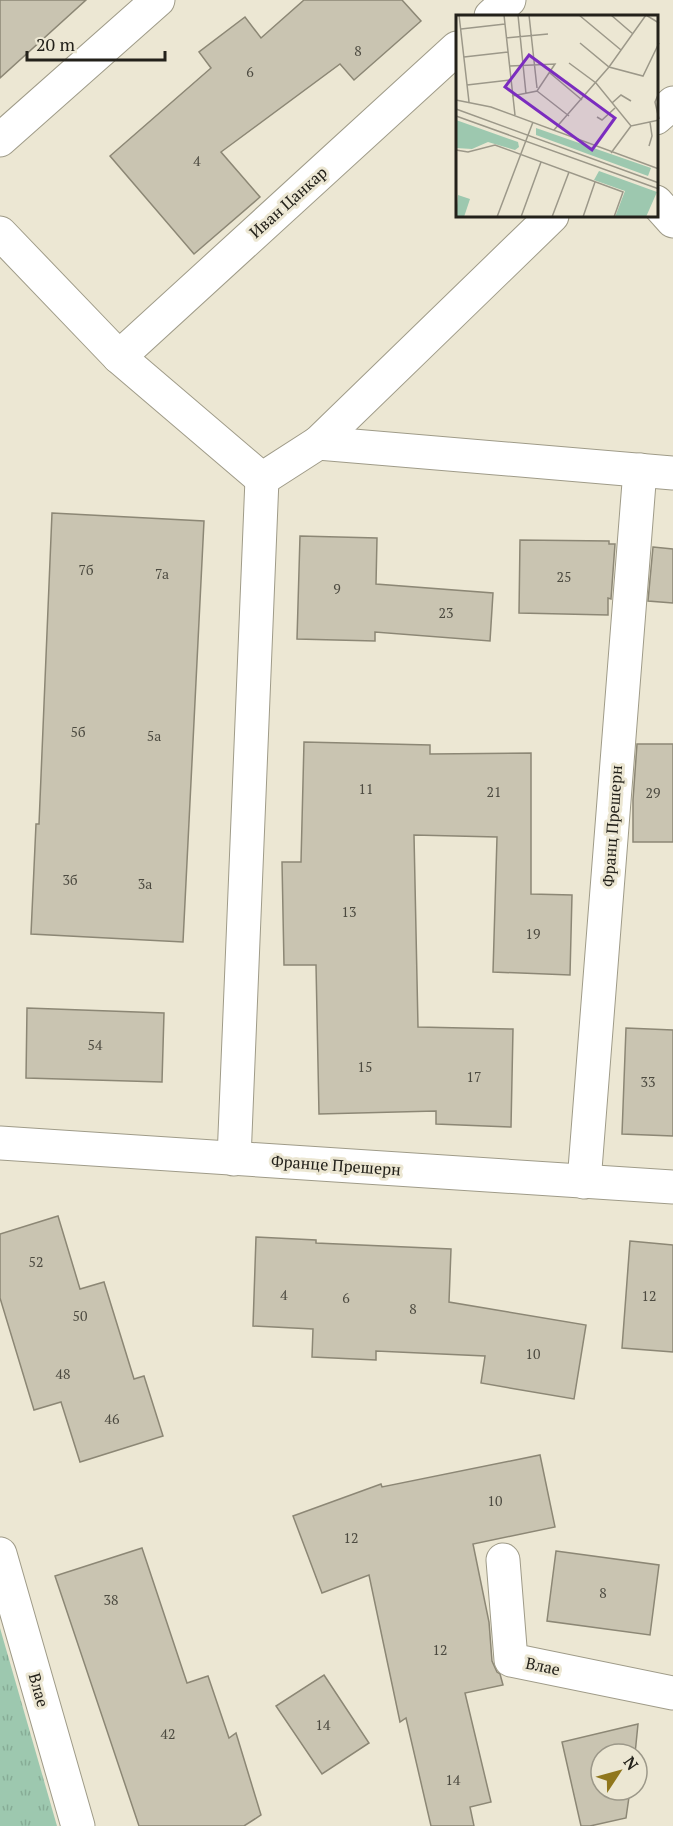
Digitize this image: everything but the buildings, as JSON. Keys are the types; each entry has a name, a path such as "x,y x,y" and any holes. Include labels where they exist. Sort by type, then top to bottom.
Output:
{"street":[{"path":"0,140 158,0"},
{"name":"Иван Цанкар","path":"119,357 456,49"},
{"path":"658,117 673,103"},
{"path":"658,203 673,221"},
{"path":"262,479 318,443 550,218"},
{"path":"0,232 119,357 262,479"},
{"path":"318,443 673,473"},
{"name":"Франц Прешерн","path":"584,1182 640,470"},
{"path":"234,1159 262,479"},
{"name":"Францe Прешерн","path":"0,1143 673,1187"},
{"name":"Влае","path":"0,1554 78,1826"},
{"name":"Влае","path":"503,1560 512,1660 673,1693"}],"green space":[{"path":"0,1628 57,1826 0,1826"}]}
